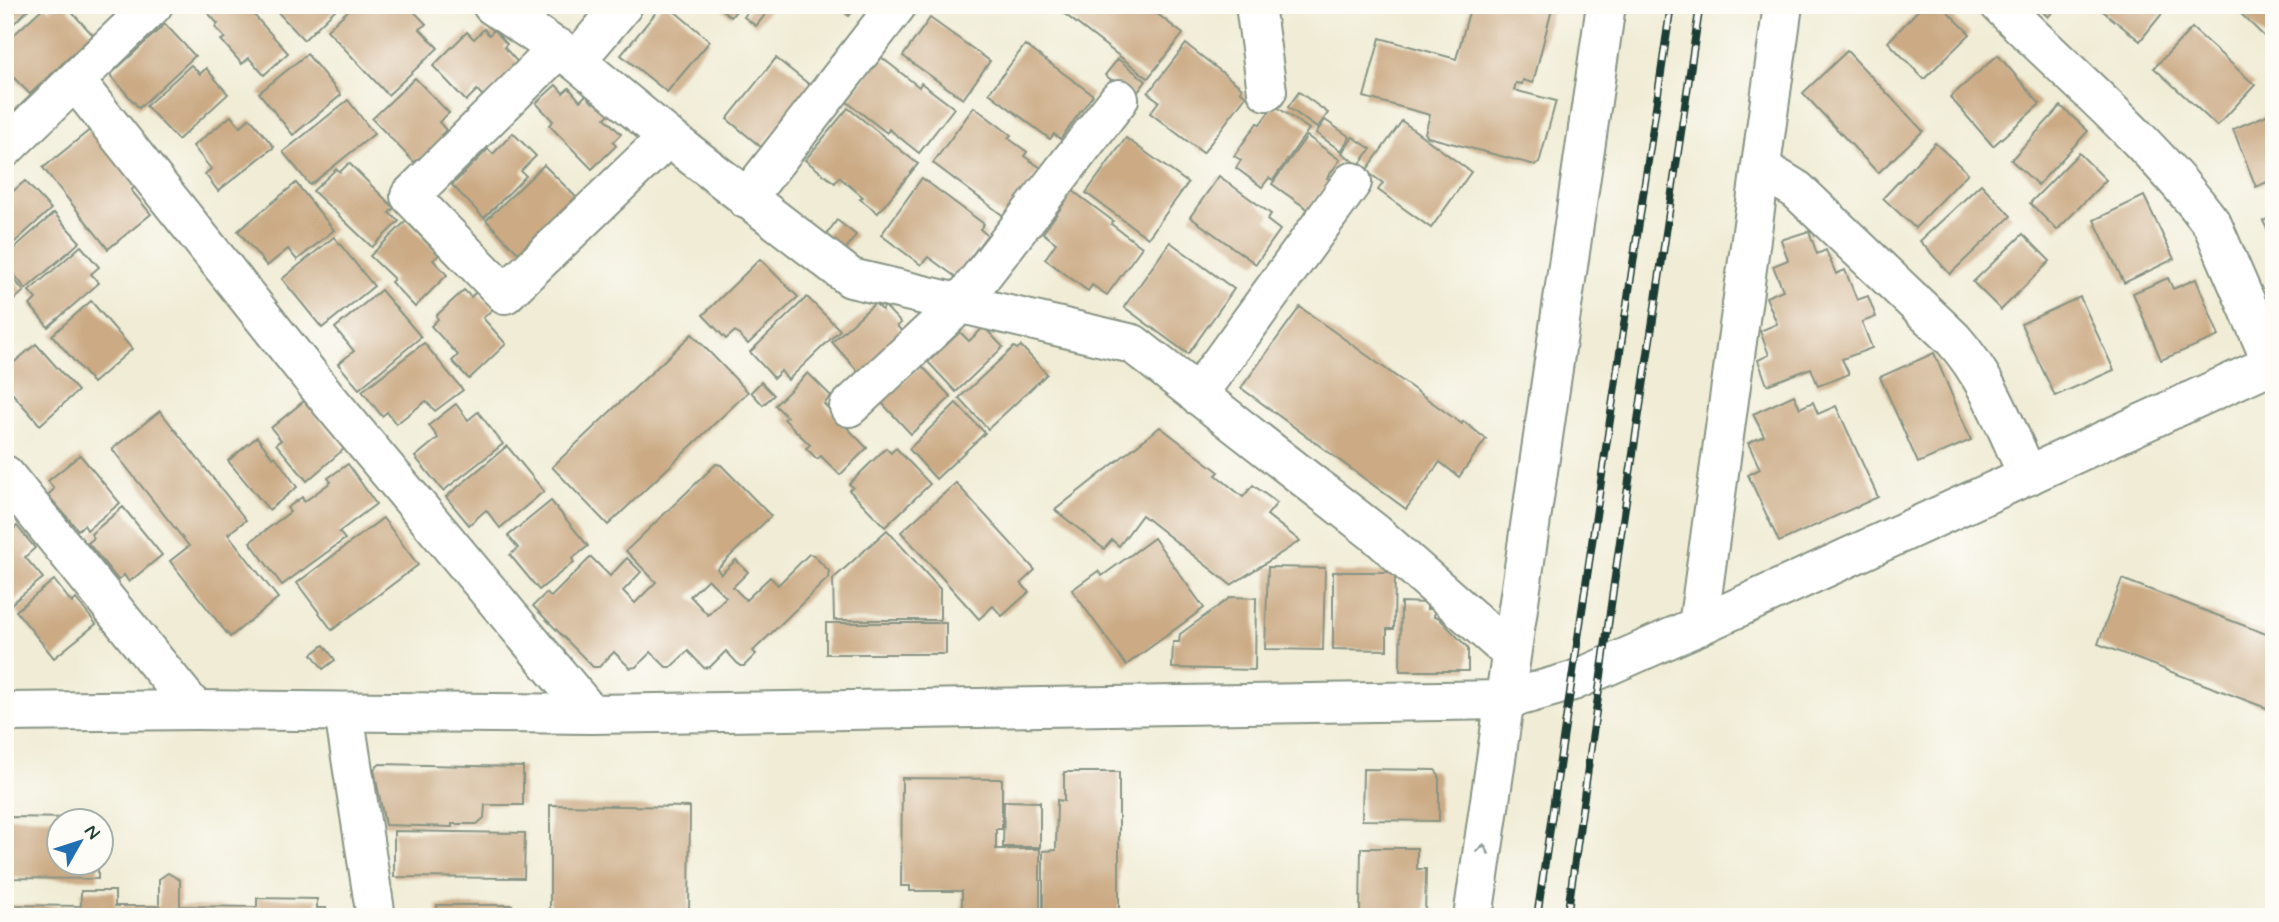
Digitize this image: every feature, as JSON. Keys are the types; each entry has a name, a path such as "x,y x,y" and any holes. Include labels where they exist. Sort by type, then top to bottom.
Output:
{"street":[{"path":"5,148 153,5"},
{"path":"492,5 567,55 746,199 850,278 1133,344 1375,533 1511,653"},
{"path":"623,5 410,196 505,294 668,137"},
{"path":"746,199 897,5"},
{"path":"1255,5 1266,91"},
{"path":"1473,917 1606,5"},
{"path":"1698,626 1783,5"},
{"path":"9,707 590,714 1506,700 1573,681 2273,363 2212,224 2199,205 2129,129 2000,5"},
{"path":"76,82 329,400 590,714"},
{"path":"849,407 959,305 1119,99"},
{"path":"1761,167 1797,190 1961,348 1980,373 2028,475"},
{"path":"1197,395 1352,182"},
{"path":"5,475 195,710"},
{"path":"344,713 376,917"}],"building":[{"path":"5,5 33,5 5,32"},
{"path":"46,5 50,10 55,5 65,5 93,35 30,94 5,69 5,43"},
{"path":"201,5 245,5 288,53 264,75 249,58 242,64 221,40 225,38 215,27 218,24"},
{"path":"271,5 340,5 304,40"},
{"path":"354,5 408,5 426,24 420,29 438,48 388,95 327,30"},
{"path":"581,5 600,5 592,15"},
{"path":"662,5 667,5 710,41 667,92 621,55"},
{"path":"717,5 741,5 731,17"},
{"path":"753,5 763,5 769,10 756,26 744,17"},
{"path":"836,5 858,5 849,16"},
{"path":"1067,5 1146,5 1183,34 1148,78 1062,12"},
{"path":"1471,5 1553,5 1533,83 1523,80 1522,84 1516,83 1514,90 1556,101 1539,163 1535,165 1428,137 1425,133 1430,115 1364,97 1380,38 1456,59"},
{"path":"1862,5 1883,5 1883,10"},
{"path":"1923,5 1941,5 1970,34 1924,79 1888,42"},
{"path":"2036,5 2059,5 2048,17"},
{"path":"2102,5 2169,5 2140,41 2099,8"},
{"path":"2232,5 2274,5 2274,40 2271,43"},
{"path":"930,18 990,61 963,99 903,56"},
{"path":"165,24 195,56 139,108 110,75"},
{"path":"2192,28 2255,85 2217,126 2154,68"},
{"path":"484,29 489,35 494,30 507,44 504,47 520,65 485,98 477,90 466,101 433,66 467,32 474,39"},
{"path":"1186,44 1242,88 1240,91 1246,96 1203,153 1150,113 1159,101 1148,93"},
{"path":"1025,45 1093,95 1060,139 1054,134 1050,139 989,93"},
{"path":"1847,51 1923,131 1878,173 1803,93"},
{"path":"307,54 341,95 293,135 259,93"},
{"path":"1998,55 2040,104 1993,146 1950,97"},
{"path":"881,57 919,87 921,83 954,108 919,153 889,129 887,133 847,102"},
{"path":"776,58 811,86 761,147 727,119"},
{"path":"1118,59 1146,81 1134,97 1105,75"},
{"path":"191,65 200,74 206,68 228,94 178,140 146,106"},
{"path":"415,78 449,113 439,122 446,130 441,135 444,138 421,160 419,158 414,162 372,119"},
{"path":"556,85 563,93 569,88 580,101 586,95 593,103 598,98 611,112 605,118 621,134 613,142 616,146 592,169 549,125 553,121 536,103"},
{"path":"1299,92 1328,113 1317,128 1288,107"},
{"path":"348,100 374,134 310,185 283,152"},
{"path":"1274,105 1309,129 1273,180 1269,178 1262,187 1236,168 1241,160 1234,156 1257,123 1260,124"},
{"path":"2061,106 2088,131 2038,185 2011,160"},
{"path":"974,107 1011,135 1008,138 1027,152 1024,156 1041,168 1005,217 933,163"},
{"path":"848,108 918,164 878,213 839,177 835,183 805,160"},
{"path":"2274,112 2274,200 2267,182 2256,187 2233,129"},
{"path":"231,116 240,127 250,118 274,147 218,191 205,174 211,169 193,146"},
{"path":"1325,120 1350,137 1341,151 1316,133"},
{"path":"1402,121 1471,172 1431,228 1378,190 1383,183 1366,171"},
{"path":"91,129 137,186 131,190 151,214 108,249 43,168"},
{"path":"513,133 536,156 521,171 526,176 484,218 452,185 488,149 493,154"},
{"path":"1307,136 1340,160 1309,210 1272,184"},
{"path":"1353,137 1371,149 1359,165 1342,153"},
{"path":"1126,138 1188,183 1148,238 1086,193"},
{"path":"1935,143 1968,173 1915,228 1883,198"},
{"path":"2079,153 2106,180 2057,230 2030,203"},
{"path":"349,163 394,208 389,213 399,221 372,247 313,191 336,169 340,172"},
{"path":"544,165 576,197 518,253 486,220"},
{"path":"1219,176 1271,214 1267,220 1280,230 1256,264 1190,217"},
{"path":"922,178 984,224 980,229 987,235 956,277 928,257 921,265 881,235"},
{"path":"25,181 51,209 5,251 5,198"},
{"path":"296,183 334,230 297,260 288,249 267,266 238,231"},
{"path":"1981,184 2011,216 1950,274 1920,241"},
{"path":"1073,191 1142,247 1107,295 1092,285 1088,291 1045,259 1056,243 1043,233"},
{"path":"2144,196 2174,259 2124,283 2094,220"},
{"path":"54,213 80,242 26,289 5,264 5,256"},
{"path":"2274,216 2274,243 2263,221"},
{"path":"837,220 856,235 845,250 826,235"},
{"path":"406,221 439,255 433,260 447,275 415,307 391,282 394,279 370,256"},
{"path":"1809,231 1817,254 1826,250 1836,274 1845,270 1857,300 1868,296 1876,317 1862,322 1872,348 1842,359 1849,374 1818,386 1811,368 1767,385 1758,360 1769,355 1760,331 1777,324 1766,297 1783,290 1773,266 1788,260 1781,240"},
{"path":"2023,234 2050,261 2001,310 1973,282"},
{"path":"334,237 374,286 322,328 282,279"},
{"path":"1170,242 1234,289 1188,354 1124,307"},
{"path":"81,246 99,267 91,274 99,283 48,327 30,305 36,299 29,291"},
{"path":"760,259 798,297 748,344 735,331 726,339 703,315"},
{"path":"5,269 24,291 5,308"},
{"path":"2168,278 2173,289 2196,279 2219,336 2161,360 2133,293"},
{"path":"381,290 421,337 359,389 338,364 354,351 335,328"},
{"path":"464,290 471,297 476,292 493,309 483,318 506,344 469,379 452,361 458,355 431,326 438,319 436,316"},
{"path":"807,297 840,330 788,380 781,371 774,378 750,352"},
{"path":"2080,297 2114,370 2055,396 2021,324"},
{"path":"91,301 132,349 93,383 52,335"},
{"path":"875,303 882,310 885,306 901,323 897,326 906,336 862,376 832,342"},
{"path":"1300,307 1486,439 1459,477 1440,462 1406,509 1241,388"},
{"path":"984,327 1003,347 956,392 928,362 960,332 969,341"},
{"path":"692,334 748,392 608,525 552,467"},
{"path":"424,343 463,390 435,411 426,401 396,424 387,412 382,416 362,391"},
{"path":"36,344 78,391 40,425 5,385 5,370"},
{"path":"5,345 13,354 5,361"},
{"path":"1021,346 1047,374 988,429 959,398 1014,347 1017,349"},
{"path":"1934,353 1971,440 1918,463 1880,377"},
{"path":"921,365 951,397 911,434 881,402"},
{"path":"808,373 831,396 824,404 867,448 840,475 821,456 817,459 806,448 810,445 784,419 787,417 775,405"},
{"path":"761,382 774,395 763,405 751,392"},
{"path":"1794,395 1800,408 1813,402 1818,414 1836,406 1878,497 1779,542 1748,475 1760,469 1748,443 1764,436 1753,414"},
{"path":"304,401 344,449 307,481 276,444 281,440 271,428"},
{"path":"956,403 985,433 936,479 909,449"},
{"path":"456,404 468,420 478,412 503,444 443,491 415,457 438,438 429,425"},
{"path":"160,411 246,520 228,534 278,598 230,637 170,561 189,546 112,449"},
{"path":"1160,427 1219,472 1216,475 1243,497 1253,485 1277,503 1267,515 1300,541 1231,585 1142,515 1119,546 1112,540 1104,549 1055,510"},
{"path":"257,437 273,458 275,456 297,487 269,510 228,461"},
{"path":"507,446 544,491 500,528 486,510 469,525 446,497"},
{"path":"886,448 891,453 896,448 930,484 885,527 849,490 853,487 849,484"},
{"path":"80,455 120,503 87,530 84,525 78,530 48,495 54,489 48,481"},
{"path":"348,464 376,504 339,532 345,539 282,585 250,542 290,512 287,508 302,497 304,502 331,482 328,478"},
{"path":"716,464 721,465 771,516 717,569 721,574 736,560 748,572 733,587 746,600 770,577 778,585 809,554 829,571 828,578 753,651 756,654 744,666 740,666 726,651 710,667 704,668 688,651 671,667 666,667 651,652 636,667 630,668 614,652 599,667 593,667 533,606 546,593 551,597 591,557 610,576 627,558 641,572 623,591 635,603 656,582 626,551","holes":["708,579 726,597 708,615 690,596"]},
{"path":"956,483 1035,570 1021,583 1029,592 1002,616 993,606 979,619 901,532"},
{"path":"551,501 588,546 572,559 574,562 539,590 510,555 518,548 508,536"},
{"path":"123,507 162,555 129,582 124,575 118,580 88,543 94,538 91,534"},
{"path":"383,518 418,565 332,630 297,583"},
{"path":"5,521 12,530 17,526 35,548 25,557 43,578 5,609"},
{"path":"887,530 940,589 940,620 834,620 833,579"},
{"path":"1154,538 1204,608 1126,665 1072,590 1098,571 1102,576"},
{"path":"1268,567 1325,568 1323,650 1265,649"},
{"path":"1333,572 1395,572 1394,629 1387,629 1387,650 1333,649"},
{"path":"2122,579 2274,637 2274,711 2098,644"},
{"path":"54,580 72,603 76,599 96,624 54,658 16,611"},
{"path":"1231,597 1256,598 1255,670 1172,668 1173,642 1179,642 1180,634"},
{"path":"1401,602 1427,603 1427,609 1434,609 1434,617 1438,617 1468,648 1468,671 1400,671"},
{"path":"826,623 946,623 946,654 826,654"},
{"path":"324,645 335,660 323,669 312,654"},
{"path":"380,764 523,767 523,805 485,805 484,818 477,824 452,824 452,827 385,825 374,769"},
{"path":"1363,769 1435,770 1439,775 1439,821 1362,820"},
{"path":"1064,772 1119,772 1119,917 1043,917 1043,851 1056,850 1057,800 1064,801"},
{"path":"902,778 1002,779 1002,829 996,829 996,849 1040,849 1040,915 962,914 962,891 910,891 910,886 901,886"},
{"path":"1004,801 1040,802 1040,847 1003,847"},
{"path":"550,805 690,807 689,917 550,917"},
{"path":"5,817 46,818 46,876 98,876 98,879 5,878"},
{"path":"394,831 525,833 524,878 394,877"},
{"path":"1361,848 1417,848 1417,869 1426,869 1425,916 1360,916"},
{"path":"168,873 180,880 180,906 257,907 257,898 317,899 317,908 326,908 327,917 5,917 5,905 81,906 81,891 115,891 115,906 159,906 159,879"},
{"path":"437,905 512,905 512,917 438,917"}],"railway":[{"path":"1537,917 1671,5"},
{"path":"1567,917 1700,5"}]}
